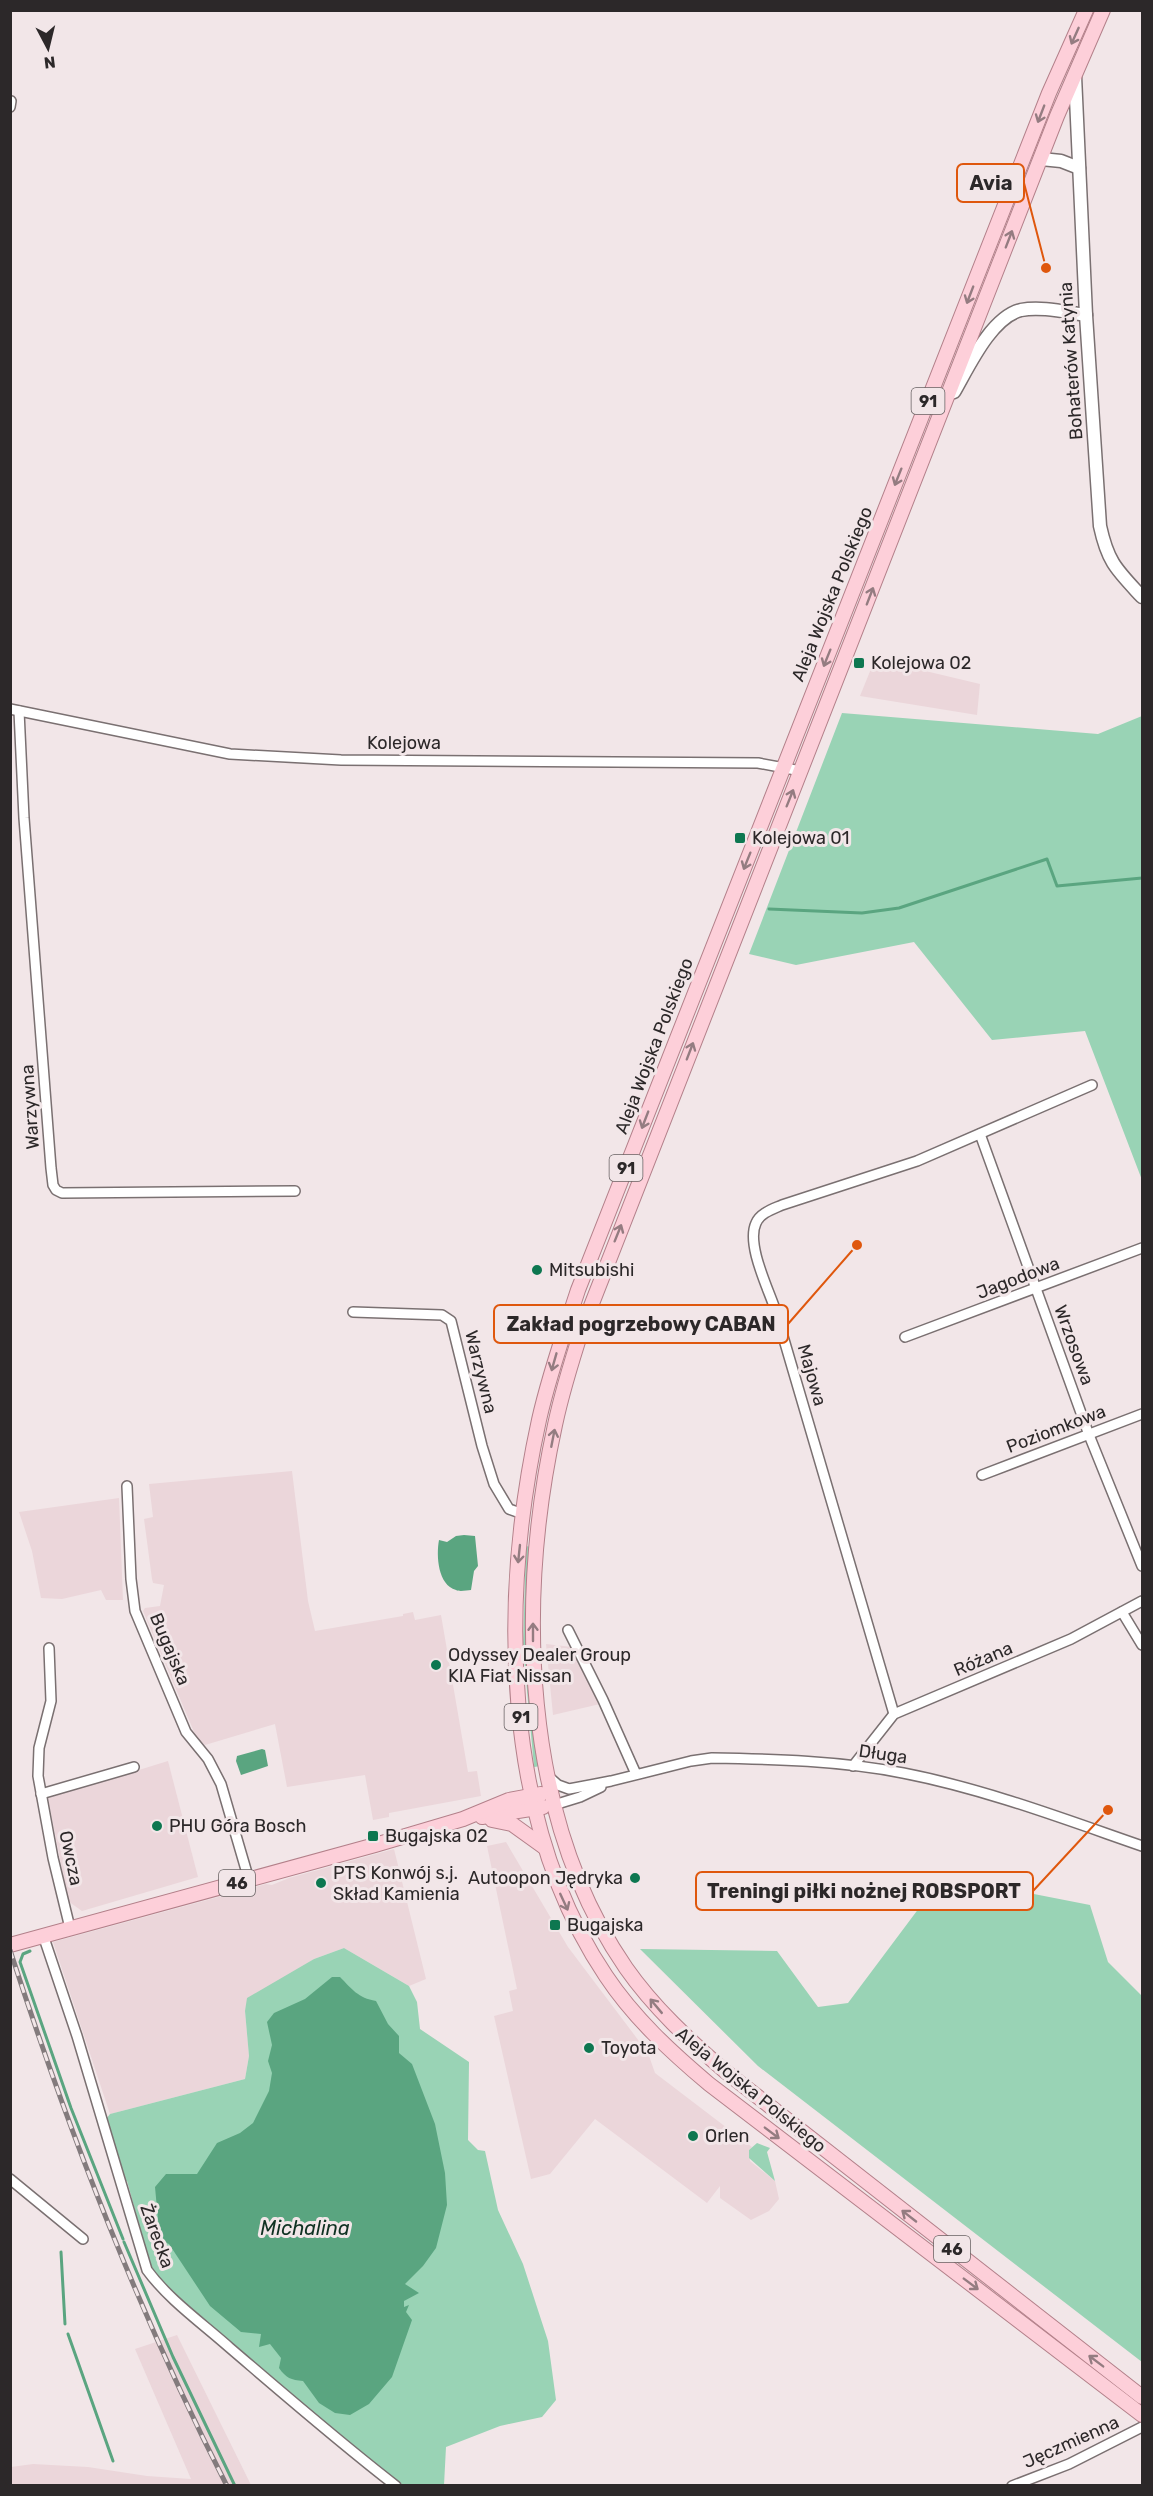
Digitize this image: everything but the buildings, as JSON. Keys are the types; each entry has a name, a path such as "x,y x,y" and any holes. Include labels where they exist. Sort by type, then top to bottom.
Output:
{"main road":[{"name":"Aleja Wojska Polskiego","path":"1103,10 1075,72 591,1303 555,1425 537,1539 533,1610 535,1681 551,1791 563,1837 600,1925 626,1969 680,2032 753,2094 1143,2397"},
{"name":"Aleja Wojska Polskiego","path":"1086,11 1049,93 578,1290 559,1346 544,1402 523,1514 517,1581 516,1640 520,1712 533,1802 544,1847 572,1919 606,1977 638,2018 678,2058 760,2124 1143,2415"},
{"path":"463,1820 533,1802 551,1791"},
{"name":"46","path":"10,1945 463,1820 508,1822 544,1847"}],"street":[{"name":"Bohaterów Katynia","path":"1075,72 1086,315 1100,526 1106,552 1118,571 1143,597"},
{"path":"1041,159 1061,161 1078,168"},
{"path":"937,422 975,355 995,328 1010,314 1035,309 1086,315"},
{"name":"Kolejowa","path":"15,710 177,745 242,755 341,760 758,763 801,771"},
{"name":"Warzywna","path":"15,710 51,1168 56,1190 62,1193 295,1191"},
{"name":"Majowa","path":"894,1714 775,1309 754,1251 755,1224 764,1214 782,1205 917,1161 1092,1085"},
{"name":"Wrzosowa","path":"980,1134 1089,1435 1143,1566"},
{"name":"Jagodowa","path":"905,1337 1143,1248"},
{"name":"Warzywna","path":"353,1312 442,1316 451,1321 482,1446 494,1484 504,1504 513,1511 523,1514"},
{"name":"Poziomkowa","path":"982,1475 1143,1414"},
{"name":"Bugajska","path":"127,1486 131,1579 135,1611 186,1732 208,1759 221,1784 249,1880"},
{"name":"Różana","path":"853,1766 894,1714 1071,1639 1143,1601"},
{"path":"1122,1612 1143,1645"},
{"path":"568,1630 636,1774"},
{"name":"Owcza","path":"49,1648 51,1701 37,1759 53,1858 70,1928"},
{"name":"Długa","path":"551,1791 558,1785 568,1789 712,1758 853,1766 904,1773 956,1786 1143,1846"},
{"path":"41,1794 134,1767"},
{"name":"Długa","path":"551,1791 580,1797 611,1781"},
{"name":"Żarecka","path":"43,1935 77,2037 147,2270 158,2284 237,2354 336,2439 396,2486"},
{"path":"10,2179 82,2239"},
{"name":"Jęczmienna","path":"1012,2486 1069,2464 1143,2427"}],"shaded area":[{"path":"875,659 980,684 977,715 860,696"},
{"path":"842,713 1098,734 1142,716 1142,1180 1085,1031 992,1040 914,942 796,965 749,954"},
{"path":"292,1471 308,1601 315,1631 403,1616 403,1614 413,1612 415,1620 441,1615 468,1772 477,1771 481,1796 389,1813 389,1817 373,1820 365,1775 287,1787 275,1724 205,1745 197,1739 143,1611 145,1608 160,1606 164,1585 153,1583 152,1579 144,1519 153,1517 149,1484"},
{"path":"119,1498 123,1600 106,1600 101,1590 62,1599 41,1598 32,1551 19,1512"},
{"path":"526,1546 531,1547 541,1766 534,1767 523,1647"},
{"path":"546,1644 572,1647 600,1704 553,1715"},
{"path":"168,1761 198,1877 82,1911 68,1901 48,1798"},
{"path":"506,1842 568,1947 648,2053 655,2073 752,2147 749,2150 750,2161 775,2181 779,2199 769,2211 751,2220 720,2198 720,2186 707,2203 595,2119 550,2174 531,2179 494,2016 513,2011 509,1991 517,1989 487,1846"},
{"path":"394,1849 426,1979 409,1986 344,1948 314,1959 291,1974 245,2011 249,2056 245,2079 110,2114 53,1942 266,1884 272,1885 289,1878"},
{"path":"943,1876 1090,1905 1108,1962 1142,1996 1142,2362 758,2066 640,1949 777,1951 818,2007 848,2003"},
{"path":"344,1948 409,1986 417,2002 420,2029 469,2062 468,2140 478,2150 485,2151 498,2210 523,2264 548,2341 556,2400 542,2417 500,2426 446,2447 444,2485 403,2485 334,2434 163,2285 152,2271 127,2181 120,2182 103,2123 110,2114 245,2079 249,2056 245,2011 247,1998 314,1959"},
{"path":"757,2143 770,2148 767,2152 775,2181 749,2158 749,2150"},
{"path":"177,2335 251,2485 11,2485 11,2467 33,2464 88,2467 147,2476 191,2479 135,2349"}],"water":[{"path":"456,1536 475,1536 478,1566 474,1571 471,1590 459,1591 450,1587 442,1576 438,1562 438,1547 439,1540 447,1542"},
{"path":"265,1750 268,1766 241,1775 236,1761 237,1756"},
{"name":"Michalina","path":"332,1977 340,1977 360,1995 376,2001 388,2024 399,2036 399,2053 412,2064 435,2124 445,2173 447,2205 436,2248 423,2266 405,2284 419,2293 404,2301 404,2307 409,2305 406,2312 412,2320 392,2377 369,2404 350,2415 335,2413 319,2403 303,2381 289,2378 279,2368 281,2358 270,2344 259,2347 261,2334 241,2332 210,2306 169,2244 164,2242 159,2230 155,2187 166,2174 197,2174 217,2143 240,2133 253,2123 269,2091 272,2073 268,2061 272,2045 267,2022 274,2013 305,1999"}],"waterway":[{"path":"769,909 862,913 899,908 1047,859 1057,886 1142,878"},
{"path":"30,1951 23,1954 20,1962 71,2108 123,2239"},
{"path":"124,2242 173,2357 235,2486"},
{"path":"61,2252 65,2324"},
{"path":"68,2334 113,2461"}],"railway":[{"path":"10,1950 81,2155 135,2289 227,2486"}],"place":[{"name":"Avia","path":"1046,268"},
{"name":"Kolejowa 02","path":"859,663"},
{"name":"Kolejowa 01","path":"740,838"},
{"name":"Zakład pogrzebowy CABAN","path":"857,1245"},
{"name":"Mitsubishi","path":"537,1270"},
{"name":"Odyssey Dealer Group KIA Fiat Nissan","path":"436,1665"},
{"name":"Treningi piłki nożnej ROBSPORT","path":"1108,1810"},
{"name":"PHU Góra Bosch","path":"157,1826"},
{"name":"Bugajska 02","path":"373,1836"},
{"name":"Autoopon Jędryka","path":"635,1878"},
{"name":"PTS Konwój s.j. Skład Kamienia","path":"321,1883"},
{"name":"Bugajska","path":"555,1925"},
{"name":"Toyota","path":"589,2048"},
{"name":"Orlen","path":"693,2136"}]}
